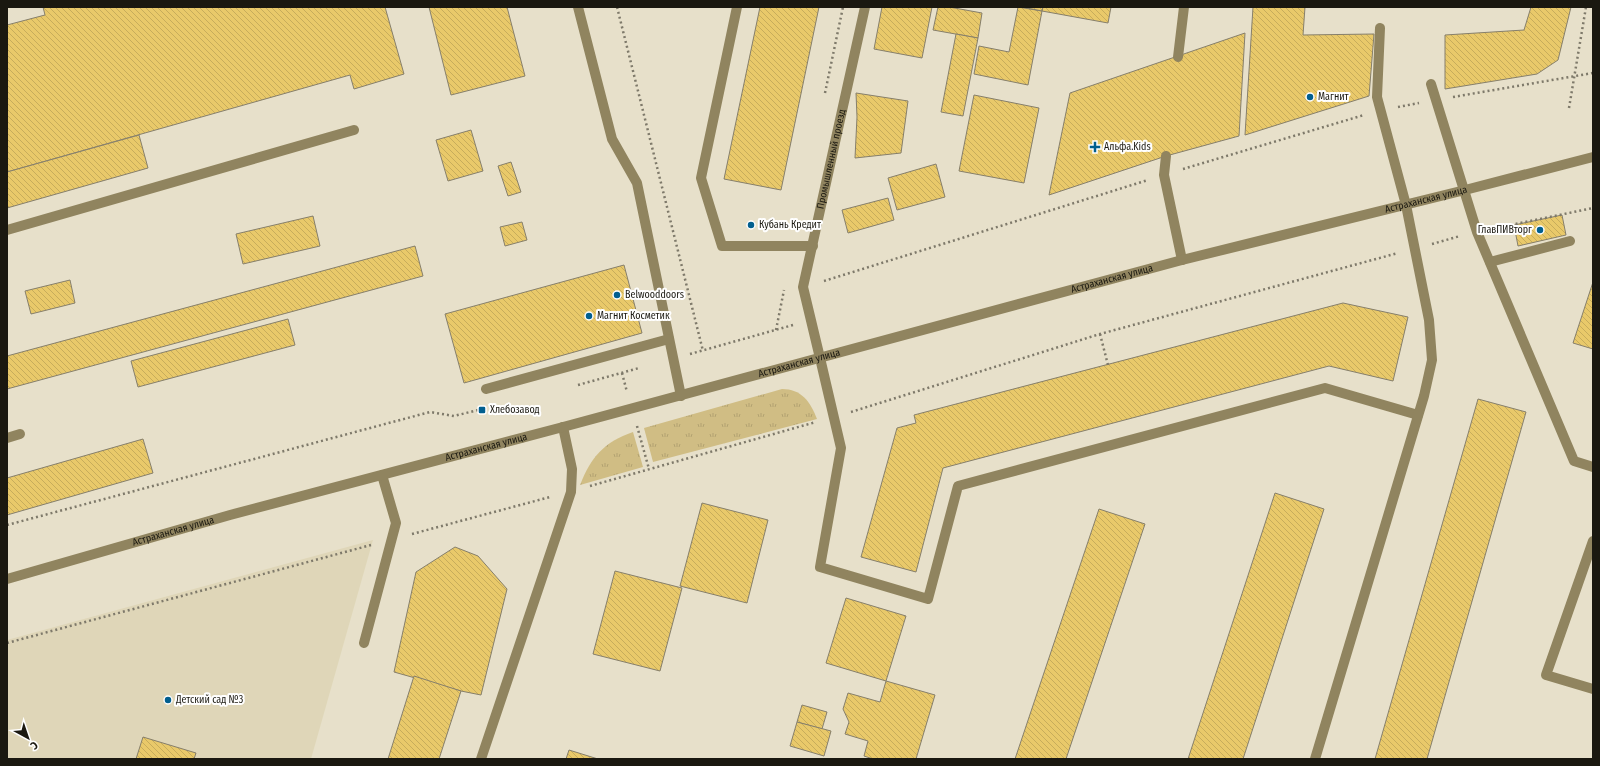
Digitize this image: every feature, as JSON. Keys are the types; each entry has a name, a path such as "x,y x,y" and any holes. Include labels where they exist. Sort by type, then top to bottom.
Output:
{"street":[{"path":"578,7 612,140 637,183 681,396"},
{"path":"737,7 701,178 722,246 813,246"},
{"name":"Промышленный проезд","path":"865,7 803,287 841,448 820,567 928,599 958,486 1325,388 1418,415"},
{"path":"1178,57 1184,7"},
{"path":"1315,759 1418,415 1432,360 1429,320 1415,248 1406,205 1377,97 1380,28"},
{"path":"1431,84 1477,232 1574,461 1593,467"},
{"path":"7,230 354,130"},
{"path":"1166,156 1164,175 1182,260"},
{"name":"Астраханская улица","path":"7,579 230,515 562,428 1182,260 1593,157"},
{"path":"1490,262 1570,242"},
{"path":"486,389 669,339"},
{"path":"481,759 571,492 572,469 562,428"},
{"path":"7,438 20,434"},
{"path":"364,643 396,523 382,474"},
{"path":"1593,540 1546,675 1593,689"}],"path":[{"path":"617,7 703,350"},
{"path":"1569,108 1586,7"},
{"path":"783,294 1164,175 1380,110 1593,73"},
{"path":"7,643 571,492 834,417 1100,334 1477,232 1593,208"},
{"path":"673,359 811,320"},
{"path":"1100,334 1108,364"},
{"path":"577,385 644,367"},
{"path":"7,525 430,412 454,416 493,406"}],"shaded area":[{"name":"Детский сад №3","path":"373,540 311,759 7,759 7,640"}],"green space":[{"path":"782,389 794,391 804,397 817,419 653,462 644,428"},
{"path":"633,432 643,467 580,485 589,466 606,446"}],"building":[{"path":"43,7 385,7 404,74 354,89 350,75 7,172 7,25 45,15"},
{"path":"429,7 507,7 525,76 451,95"},
{"path":"760,7 819,7 781,190 724,179"},
{"path":"882,7 932,7 922,58 874,49"},
{"path":"938,7 949,7 982,13 978,38 933,30"},
{"path":"1018,7 1042,11 1028,85 974,74 979,46 1009,52"},
{"path":"1022,7 1043,7 1042,11"},
{"path":"1043,7 1111,7 1108,23 1042,11"},
{"path":"1253,7 1305,7 1303,35 1374,34 1369,96 1245,135"},
{"path":"1531,7 1571,7 1558,60 1537,74 1445,89 1445,35 1524,30"},
{"path":"1245,33 1239,136 1166,156 1049,195 1070,93"},
{"path":"956,34 978,38 963,116 941,112"},
{"path":"856,93 908,101 901,153 855,158 857,117"},
{"path":"974,95 1039,108 1024,183 959,171"},
{"path":"471,130 483,171 448,181 436,140"},
{"path":"139,135 148,168 7,208 7,172"},
{"path":"511,162 521,192 508,196 498,166"},
{"path":"936,164 945,197 897,210 888,178"},
{"path":"888,198 894,220 848,233 842,210"},
{"name":"ГлавПИВторг","path":"1562,215 1566,235 1518,246 1514,225"},
{"path":"313,216 320,246 243,264 236,234"},
{"path":"522,222 527,240 505,246 500,227"},
{"path":"415,246 423,276 7,389 7,356"},
{"path":"624,265 642,333 464,383 445,314"},
{"path":"70,280 75,303 31,314 25,291"},
{"path":"1593,282 1593,349 1573,343"},
{"path":"1343,303 1408,317 1393,381 1329,366 943,468 916,572 861,557 897,428 916,423 914,415"},
{"path":"288,319 295,345 138,387 131,361"},
{"path":"1478,399 1526,412 1427,759 1375,759"},
{"path":"143,439 153,473 7,515 7,478"},
{"path":"1275,493 1324,509 1243,759 1188,759"},
{"path":"702,503 768,520 747,603 680,586"},
{"path":"1099,509 1145,524 1066,759 1015,759"},
{"path":"455,547 478,556 507,589 481,695 461,691 394,672 416,572"},
{"path":"615,571 682,588 660,671 593,654"},
{"path":"846,598 906,616 886,681 826,663"},
{"path":"414,676 461,691 439,759 388,759"},
{"path":"886,681 935,695 916,759 873,759 864,756 868,741 845,734 849,722 843,709 848,693 880,702"},
{"path":"802,705 827,712 822,729 797,722"},
{"path":"797,722 831,731 824,756 790,746"},
{"path":"143,737 196,753 194,759 136,759"},
{"path":"569,750 598,759 566,759"}],"place":[{"name":"Магнит","path":"1310,97"},
{"name":"Альфа.Kids","path":"1095,147"},
{"name":"Кубань Кредит","path":"751,225"},
{"name":"ГлавПИВторг","path":"1540,230"},
{"name":"Belwooddoors","path":"617,295"},
{"name":"Магнит Косметик","path":"589,316"},
{"name":"Хлебозавод","path":"482,410"},
{"name":"Детский сад №3","path":"168,700"}]}
